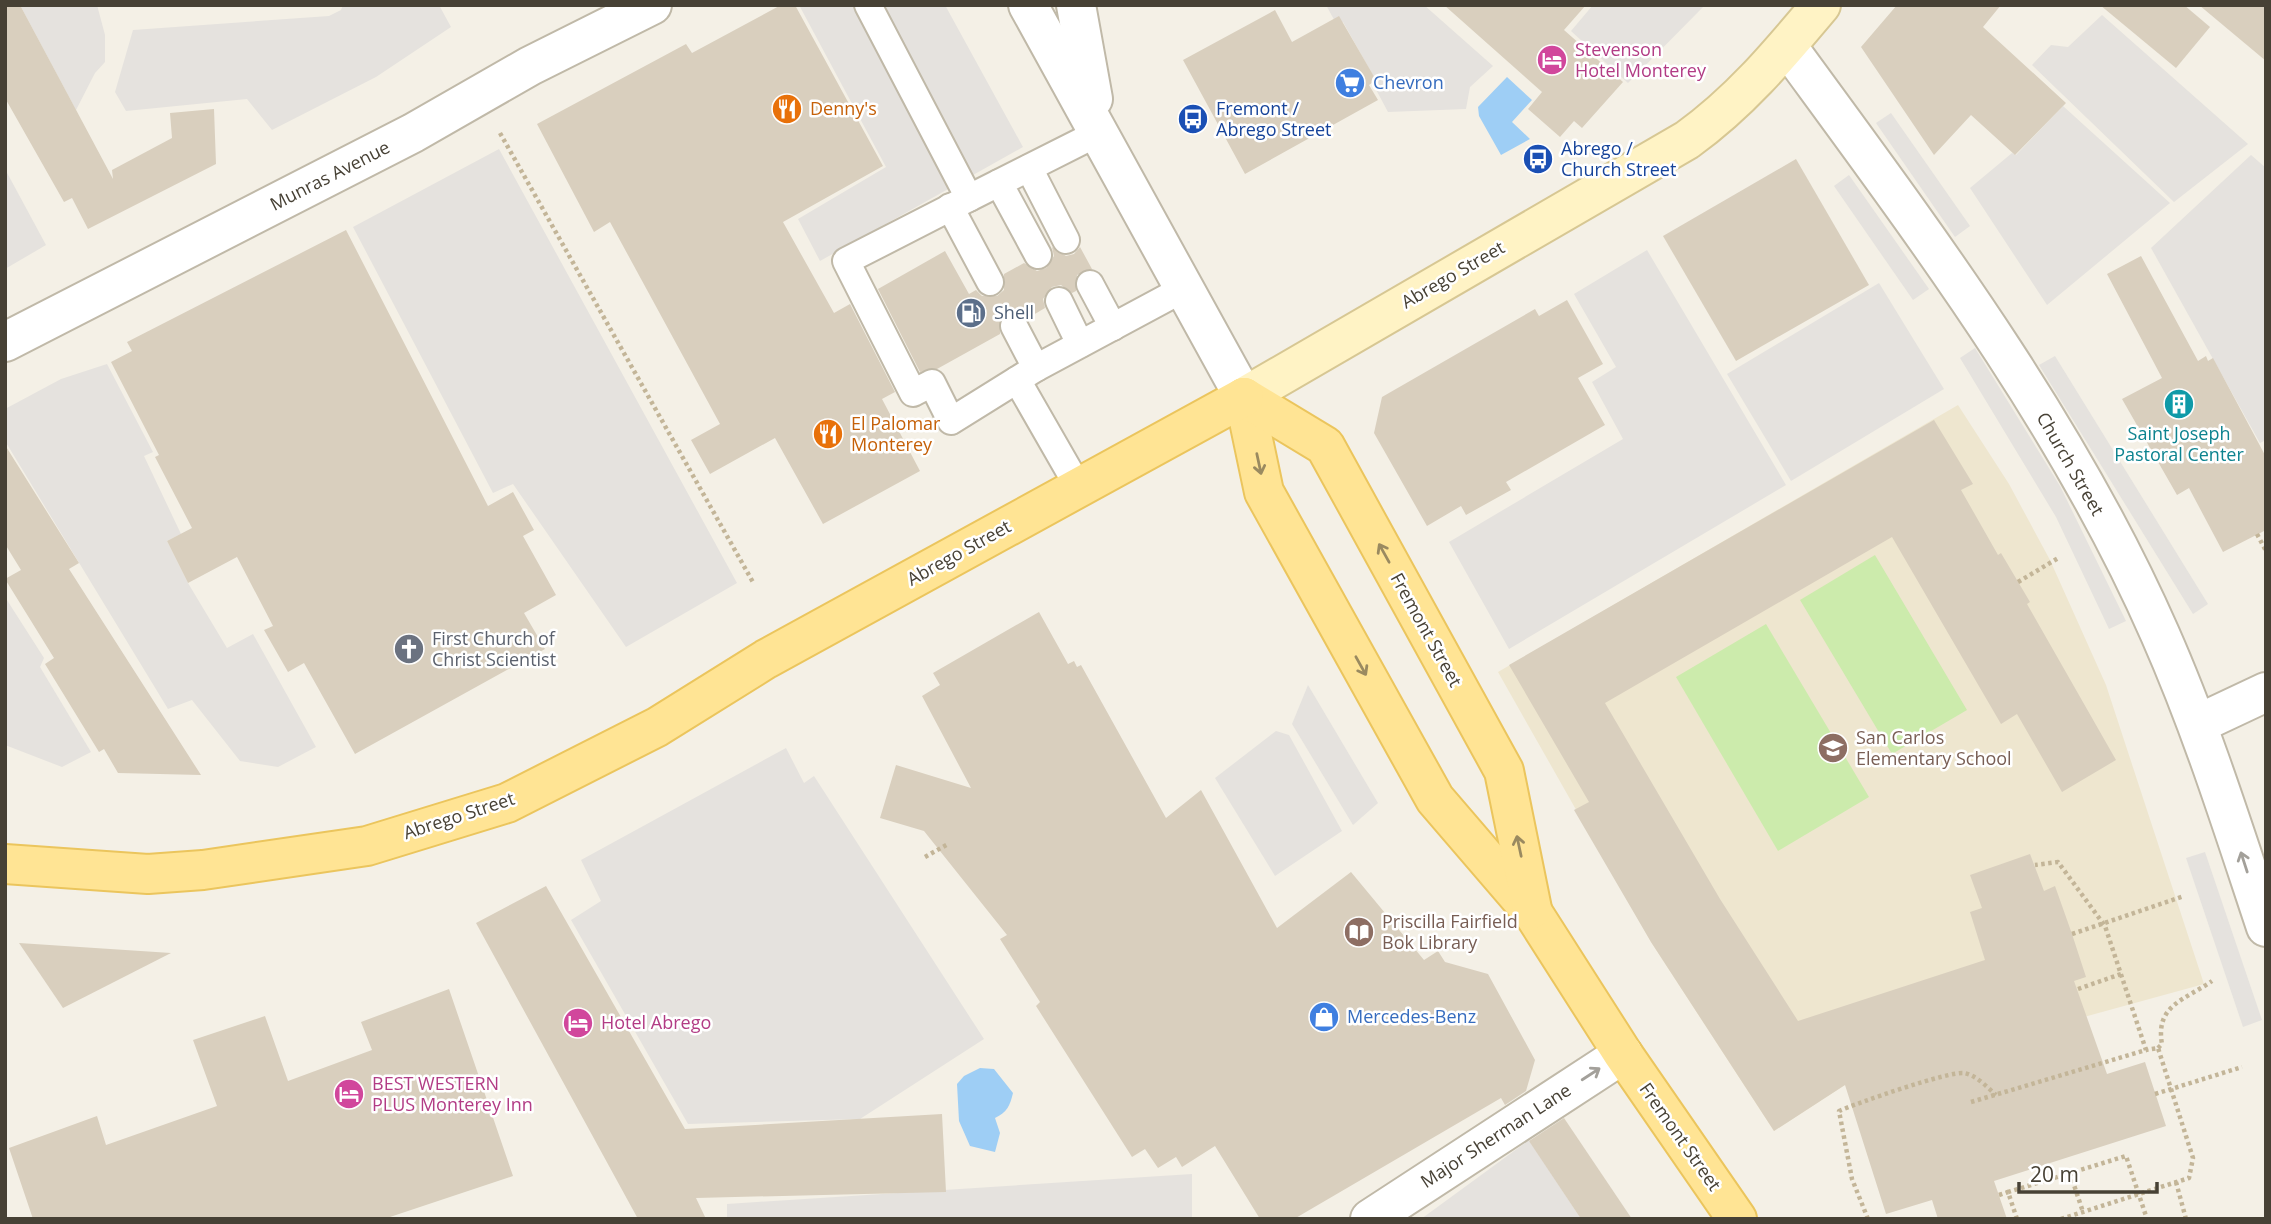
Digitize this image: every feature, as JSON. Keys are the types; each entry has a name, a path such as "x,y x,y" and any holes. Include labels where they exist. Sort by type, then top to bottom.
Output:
{"main road":[{"name":"Abrego Street","path":"5,864 148,874 202,870 367,846 507,803 657,727 766,659 1244,397 1687,140 1724,113 1787,46 1821,5"},
{"name":"Fremont Street","path":"1244,397 1265,492 1435,799 1533,913 1623,1054 1737,1219"},
{"name":"Fremont Street","path":"1244,397 1325,446 1504,771 1533,913"}],"street":[{"name":"Munras Avenue","path":"5,342 413,133 530,66 652,5"},
{"name":"Fremont Street","path":"1028,5 1244,397"},
{"name":"Fremont Street","path":"1076,5 1100,132"},
{"name":"Church Street","path":"1787,46 1943,264 2001,349 2066,453 2160,633 2198,724 2266,927"},
{"path":"2198,724 2266,692"},
{"name":"Major Sherman Lane","path":"1370,1219 1623,1054"}],"lane":[{"path":"867,5 960,202 990,282"},
{"path":"1100,132 846,261 913,393 932,383 951,421 1026,374 1185,289"},
{"path":"1029,169 1066,240"},
{"path":"999,183 1038,256"},
{"path":"1090,284 1113,327"},
{"path":"1059,301 1080,344"},
{"path":"1014,326 1026,374 1079,488"}],"path":[{"path":"500,133 754,584"},
{"path":"2257,534 2266,551"},
{"path":"2018,582 2060,557"},
{"path":"925,857 948,844"},
{"path":"2035,866 2058,862 2103,922 2146,1050"},
{"path":"2072,934 2184,896"},
{"path":"2078,989 2121,974"},
{"path":"1971,1102 2158,1048 2162,1044 2159,1027 2162,1018 2182,998 2212,981"},
{"path":"2062,1219 2189,1178 2193,1158 2158,1048"},
{"path":"2155,1094 2242,1067"},
{"path":"1868,1219 1852,1180 1839,1111 1918,1084 1964,1073 1981,1081 1996,1095"},
{"path":"1999,1195 2126,1156 2147,1219"},
{"path":"2070,1173 2083,1212"},
{"path":"2175,1182 2186,1219"},
{"path":"2008,1192 2017,1219"}],"shaded area":[{"path":"20,5 97,5 105,35 105,62 95,73 76,110"},
{"path":"343,5 439,5 451,27 376,77 272,130 247,99 126,111 115,92 133,30 329,16 341,10"},
{"path":"799,5 945,5 1023,147 820,261 798,219 886,167"},
{"path":"1326,5 1424,5 1493,66 1470,87 1466,109 1388,112 1372,82 1375,79 1343,22 1337,25"},
{"path":"1593,5 1705,5 1628,83 1571,31"},
{"path":"2102,15 2248,144 2174,202 2032,65 2051,45 2068,47"},
{"path":"2063,106 2170,203 2047,305 1970,188 2012,153 2016,155"},
{"path":"1891,113 1970,226 1955,237 1876,123"},
{"path":"499,149 737,583 626,647 513,484 493,493 353,227"},
{"path":"2251,155 2266,168 2266,440 2260,443 2151,248"},
{"path":"5,169 46,245 5,269"},
{"path":"1849,175 1929,289 1913,300 1834,186"},
{"path":"1647,250 1786,485 1509,649 1449,542 1623,439 1592,382 1616,367 1574,294"},
{"path":"1879,283 1944,389 1791,481 1727,374"},
{"path":"1975,348 2060,486 2126,621 2109,629 2056,517 1960,358"},
{"path":"2055,356 2208,604 2193,614 2039,365"},
{"path":"107,364 153,452 144,456 181,534 167,541 188,583 227,648 253,634 316,747 278,767 240,761 192,700 168,709 5,441 5,409 61,379"},
{"name":"San Carlos Elementary School","path":"1958,405 2009,484 2050,560 2106,685 2204,984 1851,1081 1774,1131 1651,942 1498,672"},
{"path":"5,597 44,658 40,667 91,752 62,767 5,745"},
{"path":"1308,685 1378,803 1353,825 1292,724"},
{"path":"1276,731 1289,735 1342,831 1275,876 1215,778"},
{"path":"786,748 804,783 814,776 984,1039 860,1119 688,1124 571,920 601,901 581,860"},
{"path":"2205,852 2262,1020 2243,1027 2186,858"},
{"path":"1529,1140 1581,1219 1421,1219"},
{"path":"1192,1174 1192,1219 727,1219 727,1204"}],"green space":[{"path":"1875,555 1967,710 1892,754 1800,600"},
{"path":"1766,624 1869,797 1778,851 1676,677"}],"water":[{"path":"1507,77 1532,100 1512,122 1530,139 1501,155 1479,116 1478,107"},
{"path":"980,1068 994,1069 1013,1093 1007,1108 995,1118 1000,1133 995,1152 970,1146 959,1121 957,1084 964,1076"}],"building":[{"path":"5,5 20,5 113,179 112,170 172,138 170,113 214,109 216,164 88,229 72,198 64,202 5,98"},
{"path":"781,5 795,5 883,166 783,222 834,313 850,304 895,392 882,399 920,471 823,524 775,438 710,474 691,440 720,424 610,222 594,232 537,124 686,44 692,53"},
{"name":"Stevenson Hotel Monterey","path":"1444,5 1586,5 1564,30 1623,82 1582,128 1574,121 1560,137 1528,109 1542,92"},
{"path":"1897,5 2001,5 1983,27 2066,103 2015,155 1971,115 1934,155 1861,47"},
{"path":"2100,5 2184,5 2210,27 2176,68"},
{"path":"2199,5 2266,5 2266,61"},
{"name":"Chevron","path":"1275,10 1292,42 1339,16 1376,80 1369,85 1378,100 1245,174 1183,60"},
{"path":"1796,159 1869,285 1736,361 1663,236"},
{"path":"346,230 488,506 513,492 534,530 523,536 556,595 524,613 545,649 355,754 304,663 288,672 264,630 273,626 237,557 188,583 167,541 192,528 155,457 159,455 111,362 132,351 127,342"},
{"name":"Shell","path":"1052,247 1066,256 1074,254 1080,247 1092,269 1077,275 1076,291 1072,293 1061,285 1052,287 1043,299 1045,308 1028,318 1022,312 1007,312 1000,318 1000,334 937,369 920,372 878,289 945,251 969,294 976,290 982,296 997,296 1004,290 1004,274 1024,263 1037,271 1046,268 1054,256"},
{"name":"Saint Joseph Pastoral Center","path":"2141,256 2198,361 2206,356 2208,361 2213,358 2266,457 2266,530 2223,552 2189,488 2177,495 2122,399 2162,378 2107,274"},
{"path":"1567,300 1603,364 1578,378 1605,425 1506,482 1511,490 1466,515 1461,506 1427,526 1374,433 1382,397 1535,309 1539,316"},
{"name":"San Carlos Elementary School","path":"1934,420 1973,484 1961,490 1998,555 2001,553 2030,602 2027,604 2116,760 2062,792 2017,714 2001,724 1892,537 1605,703 1720,899 1798,1021 1985,960 1970,912 1982,908 1970,875 2030,854 2044,891 2055,886 2086,977 2074,981 2107,1074 2145,1062 2166,1126 1994,1181 2007,1219 1938,1219 1932,1200 1886,1214 1845,1085 1774,1131 1651,942 1574,810 1589,802 1509,665"},
{"path":"5,445 79,563 69,569 201,775 118,773 104,749 99,752 45,664 54,658 5,579 21,570 5,544"},
{"path":"1039,612 1068,664 1074,661 1077,667 1081,665 1166,818 1201,790 1277,928 1351,872 1424,960 1438,951 1445,962 1488,974 1535,1060 1526,1091 1505,1105 1501,1098 1294,1219 1260,1219 1215,1146 1182,1167 1176,1157 1158,1168 1145,1149 1132,1157 1036,1006 1040,1002 1000,939 1007,935 924,831 880,818 896,765 971,788 922,696 940,685 933,673"},
{"name":"Hotel Abrego","path":"546,886 685,1129 942,1114 946,1192 696,1198 706,1219 638,1219 476,923"},
{"path":"19,943 171,953 63,1008"},
{"name":"BEST WESTERN PLUS Monterey Inn","path":"449,989 513,1176 384,1219 33,1219 9,1148 97,1116 106,1145 217,1106 193,1040 265,1016 288,1081 372,1050 361,1022"},
{"path":"1564,1118 1632,1219 1581,1219 1529,1141"}],"place":[{"name":"Stevenson Hotel Monterey","path":"1552,60"},
{"name":"Chevron","path":"1350,83"},
{"name":"Denny's","path":"787,109"},
{"name":"Fremont / Abrego Street","path":"1193,119"},
{"name":"Abrego / Church Street","path":"1538,159"},
{"name":"Shell","path":"971,313"},
{"name":"Saint Joseph Pastoral Center","path":"2179,404"},
{"name":"El Palomar Monterey","path":"828,434"},
{"name":"First Church of Christ Scientist","path":"409,649"},
{"name":"San Carlos Elementary School","path":"1833,748"},
{"name":"Priscilla Fairfield Bok Library","path":"1359,932"},
{"name":"Mercedes-Benz","path":"1324,1017"},
{"name":"Hotel Abrego","path":"578,1023"},
{"name":"BEST WESTERN PLUS Monterey Inn","path":"349,1094"}]}
